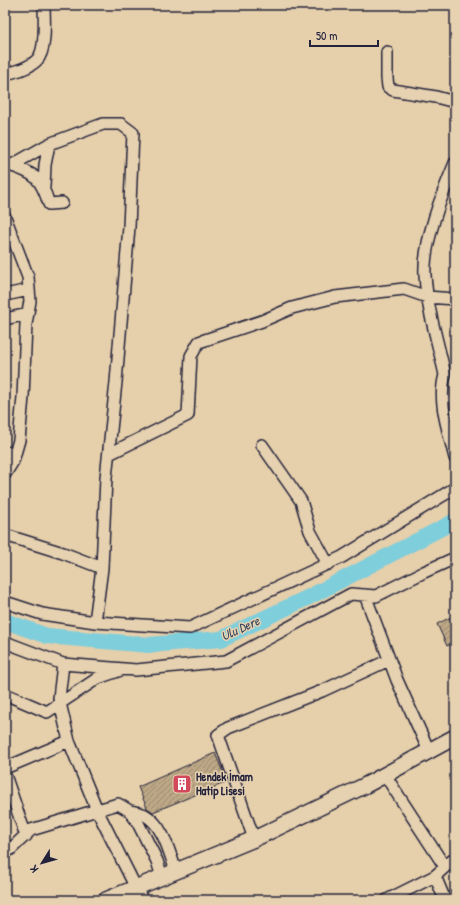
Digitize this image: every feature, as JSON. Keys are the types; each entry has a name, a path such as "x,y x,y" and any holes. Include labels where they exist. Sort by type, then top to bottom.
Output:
{"main road":[{"path":"106,900 139,894 162,877 254,839 385,775 455,737"}],"street":[{"path":"6,73 24,68 38,59 43,48 44,5"},
{"path":"387,52 388,87 393,90 436,97 455,102"},
{"path":"7,166 49,144 103,124 121,124 133,133 129,227 106,478 102,568 95,622"},
{"path":"49,144 45,166 44,187 49,204 62,203"},
{"path":"455,163 430,237 425,274 427,297 445,375 442,385 445,413 455,458"},
{"path":"7,166 35,176 44,187"},
{"path":"5,217 28,277 30,301 26,324 22,412 19,440 10,453 13,461 5,474"},
{"path":"109,454 188,415 191,356 199,342 262,321 292,308 335,297 404,289 427,297 455,299"},
{"path":"5,295 29,290"},
{"path":"5,319 28,314"},
{"path":"262,445 301,501 310,531 328,564"},
{"path":"5,602 42,614 95,622 190,628 342,558 455,488"},
{"path":"5,535 64,553 102,568"},
{"path":"5,642 63,664 136,670 226,661 350,594 376,596 455,558"},
{"path":"365,595 397,680 428,751"},
{"path":"254,839 218,735 228,728 322,691 389,660"},
{"path":"63,664 59,698 69,741 97,810 139,894"},
{"path":"5,694 47,712 98,678 125,669"},
{"path":"5,768 69,741"},
{"path":"5,775 26,836"},
{"path":"385,775 445,867"},
{"path":"5,851 11,849 31,830 118,804 130,811 145,814 158,826 168,846 176,871"},
{"path":"130,811 147,840 162,877"},
{"path":"387,900 435,876 455,858"},
{"path":"435,876 445,900"}],"building":[{"path":"455,615 455,642 447,646 437,624"},
{"name":"Hendek İmam Hatip Lisesi","path":"215,753 227,782 153,812 147,808 138,787"}],"waterway":[{"name":"Ulu Dere","path":"5,621 47,636 149,645 221,639 309,597 455,521"}],"place":[{"name":"Hendek İmam Hatip Lisesi","path":"182,784"}]}
